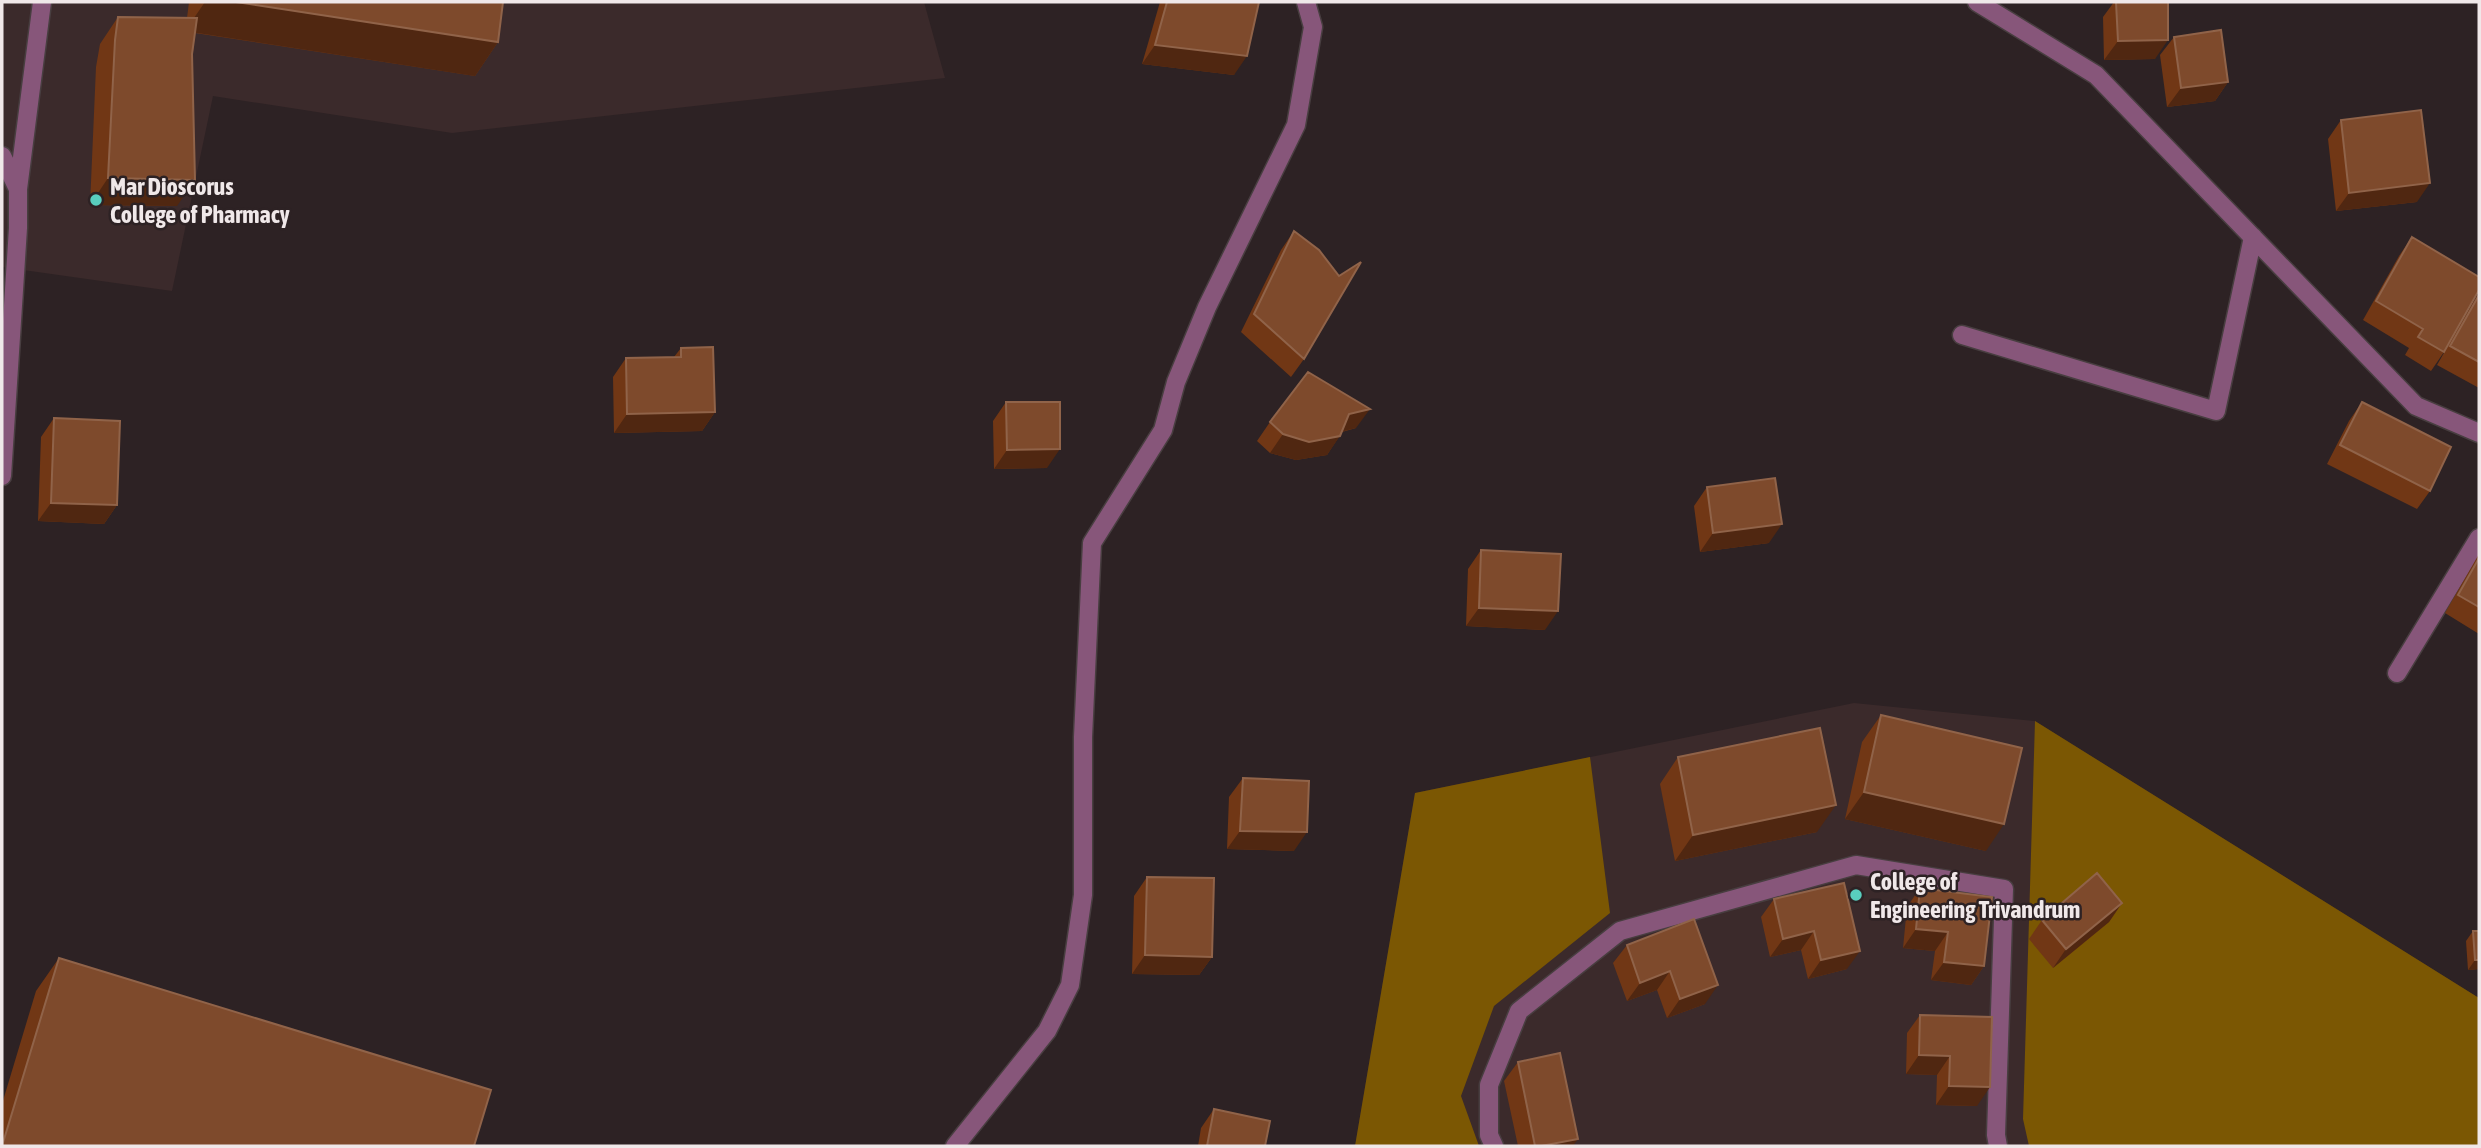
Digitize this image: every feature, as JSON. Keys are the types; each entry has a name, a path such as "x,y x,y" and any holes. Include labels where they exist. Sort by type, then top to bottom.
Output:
{"street":[{"path":"2,476 18,228 18,189 42,2"},
{"path":"955,1146 1046,1031 1070,985 1083,895 1083,737 1092,542 1163,430 1176,382 1207,307 1296,125 1313,27 1306,2"},
{"path":"1977,2 2096,75 2416,406 2479,433"},
{"path":"2,156 18,189"},
{"path":"1962,335 2216,411 2253,237"},
{"path":"2397,673 2479,538"},
{"path":"1494,1146 1489,1135 1489,1085 1519,1011 1620,930 1856,865 2004,889 1996,1135 1998,1146"}],"shaded area":[{"name":"Mar Dioscorus College of Pharmacy","path":"2,2 924,2 945,78 452,133 213,96 172,291 2,267"},
{"name":"College of Engineering Trivandrum","path":"1854,703 2035,721 2479,998 2479,1146 1355,1146 1415,793"},
{"path":"2035,721 2479,998 2479,1146 2029,1146 2023,1119"},
{"path":"1590,757 1610,913 1494,1006 1461,1096 1479,1146 1355,1146 1415,793"}],"building":[{"path":"236,2 503,2 498,42"},
{"path":"1167,2 1259,2 1247,56 1155,45"},
{"path":"2116,2 2168,2 2168,40 2118,41"},
{"path":"118,17 197,18 192,54 195,180 108,178"},
{"path":"2221,30 2228,82 2181,88 2174,37"},
{"path":"2421,110 2430,183 2349,193 2341,120"},
{"path":"1294,231 1319,250 1339,276 1361,262 1304,359 1254,314"},
{"path":"2412,237 2479,277 2479,290 2444,352 2418,337 2423,329 2376,301"},
{"path":"2479,295 2479,362 2450,346"},
{"path":"713,347 715,412 627,414 626,358 681,357 681,348"},
{"path":"1308,372 1370,409 1349,414 1340,436 1309,442 1283,434 1270,422"},
{"path":"1006,402 1060,402 1060,449 1007,450"},
{"path":"2362,402 2451,447 2430,491 2340,445"},
{"path":"54,418 120,421 117,505 51,503"},
{"path":"1775,478 1782,524 1713,533 1707,487"},
{"path":"1481,550 1561,554 1558,611 1479,608"},
{"path":"2479,558 2479,607 2458,595"},
{"path":"1881,715 2022,748 2004,824 1864,792"},
{"path":"1820,728 1836,805 1693,835 1678,757"},
{"path":"1243,778 1309,781 1307,832 1240,831"},
{"path":"2097,873 2122,903 2066,949 2042,920"},
{"path":"1147,877 1214,878 1212,957 1145,955"},
{"path":"1844,883 1860,951 1821,960 1814,931 1783,939 1774,899"},
{"path":"1920,888 1992,897 1984,966 1944,962 1948,932 1916,929"},
{"path":"1694,919 1718,985 1680,999 1670,971 1640,983 1627,945"},
{"path":"2473,931 2479,931 2479,960 2475,960"},
{"path":"59,958 491,1090 474,1146 2,1146"},
{"path":"1920,1015 1992,1017 1990,1087 1949,1086 1950,1056 1919,1055"},
{"path":"1560,1053 1578,1139 1535,1146 1518,1062"},
{"path":"1214,1109 1270,1121 1265,1146 1207,1146"}],"place":[{"name":"Mar Dioscorus College of Pharmacy","path":"96,200"},
{"name":"College of Engineering Trivandrum","path":"1856,895"}]}
